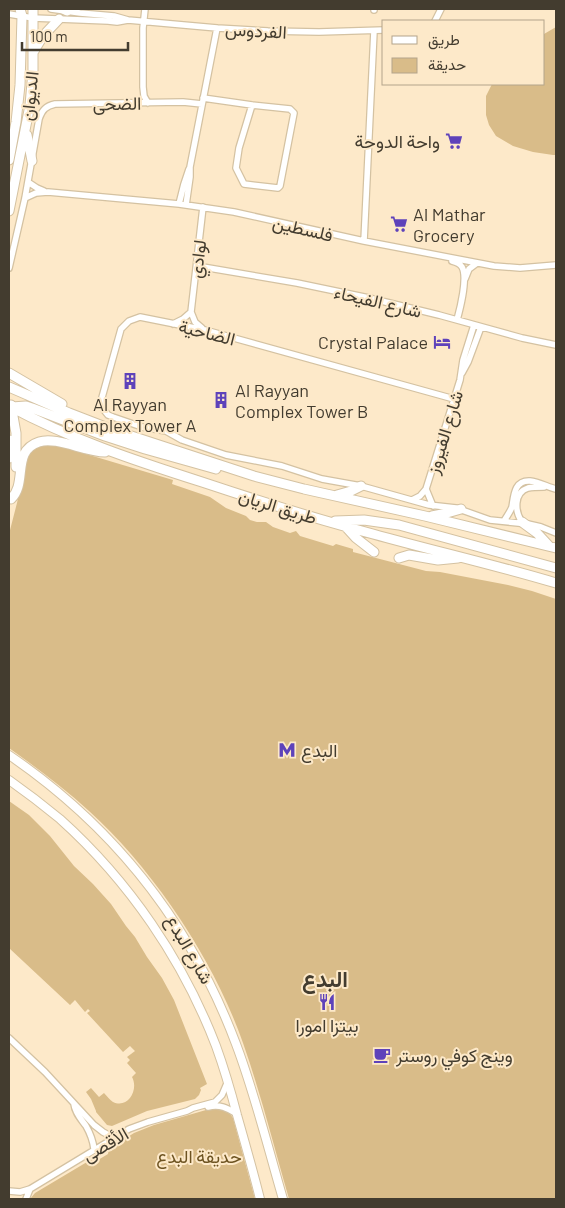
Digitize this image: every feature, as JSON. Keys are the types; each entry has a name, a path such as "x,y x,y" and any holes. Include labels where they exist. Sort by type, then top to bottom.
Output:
{"main road":[{"path":"9,160 20,85 22,11 33,13"},
{"name":"الديوان","path":"9,211 32,91 33,13"},
{"path":"33,53 43,36 59,19"},
{"path":"26,129 32,161"},
{"path":"9,373 55,401 99,419 113,430"},
{"name":"طريق الريان","path":"9,386 113,430 254,476 553,548"},
{"path":"10,502 17,449 16,433 9,405 32,408 130,445 215,469 254,476"},
{"name":"طريق الريان","path":"9,405 63,433 111,452 210,485 346,527 556,583"},
{"path":"9,440 9,458"},
{"path":"10,502 17,490 23,457 31,446 39,442 48,440 92,451 111,452"},
{"path":"334,495 345,493 361,486"},
{"path":"425,516 440,515 461,509"},
{"path":"327,521 364,520 388,523 556,568"},
{"path":"522,522 553,548"},
{"path":"346,527 356,538 374,552"},
{"path":"399,558 409,555 438,560 461,557"},
{"name":"شارع البدع","path":"9,755 53,787 103,833 153,890 182,932 212,987 237,1045 283,1199"},
{"name":"شارع البدع","path":"9,780 73,832 112,872 165,944 193,994 216,1046 228,1081 260,1199"}],"street":[{"name":"الفردوس","path":"51,9 114,16 128,20"},
{"path":"145,9 143,87 145,99 148,103"},
{"path":"9,14 22,11"},
{"name":"الفردوس","path":"33,13 59,19 112,22 128,20 217,28 294,32 382,30"},
{"path":"179,204 190,168 217,28"},
{"path":"364,242 374,30"},
{"name":"الضحى","path":"39,119 44,109 55,104 203,101 252,105 290,109 294,113 280,186 278,188 244,184 236,168 239,148 252,105"},
{"name":"الديوان","path":"9,268 25,198 39,119"},
{"path":"186,205 190,168"},
{"name":"فلسطين","path":"28,182 48,192"},
{"name":"فلسطين","path":"25,198 36,193 48,192 203,207 234,212 364,242 494,266 512,268 556,266"},
{"name":"لوادي","path":"191,312 203,207"},
{"path":"438,256 458,263 464,270 464,282"},
{"path":"457,320 464,282 468,271 477,263"},
{"name":"شارع الفيحاء","path":"197,266 333,290 556,345"},
{"path":"173,324 191,312 195,322 205,330"},
{"name":"الضاحية","path":"177,437 166,431 142,427 110,416 104,410 101,401 120,332 126,323 132,319 140,317 205,330 454,399"},
{"name":"شارع الفيروز","path":"412,500 426,490 474,325"},
{"name":"شارع الفيروز","path":"461,375 481,327"},
{"name":"طريق الريان","path":"177,437 226,455 294,469 433,506 461,509 485,518 522,522 556,533"},
{"path":"504,520 510,510 515,490 521,483 530,481 556,490"},
{"path":"522,522 516,508 519,495 528,488 547,487"},
{"name":"شارع الفيروز","path":"426,490 433,506"},
{"path":"9,1038 45,1072 89,1121 98,1129 114,1138"},
{"name":"الأقصى","path":"9,1191 20,1192 30,1190 138,1125 218,1100 224,1092 228,1081"},
{"path":"74,1104 76,1112 90,1133 94,1150"},
{"name":"الأقصى","path":"187,1111 192,1112 218,1106 237,1114"},
{"path":"26,1199 30,1190"}],"green space":[{"path":"556,27 556,155 533,152 513,146 496,136 489,125 486,115 486,96 492,85 545,85 545,33"},
{"name":"حديقة البدع","path":"37,445 56,445 173,480 172,484 210,497 226,508 246,516 250,520 266,522 273,527 290,533 296,531 300,536 333,546 336,544 353,549 353,552 426,571 508,585 556,599 556,1199 289,1199 250,1062 231,1012 216,980 180,918 136,860 89,811 70,794 9,748 9,534 27,455"},
{"path":"9,801 29,815 50,836 74,866 111,904 162,978 174,1000 207,1084 200,1088 199,1095 195,1099 147,1111 112,1126 107,1125 96,1112 86,1092 91,1088 99,1097 104,1093 113,1102 123,1103 131,1097 134,1087 132,1077 136,1073 127,1063 130,1060 127,1057 135,1051 130,1046 123,1052 87,1013 90,1011 88,1009 85,1012 75,1000 70,1005 9,948"},
{"name":"حديقة البدع","path":"213,1108 225,1110 233,1118 255,1199 30,1199 35,1193 92,1159 98,1160 108,1154 109,1149 134,1133 154,1125"}],"place":[{"name":"واحة الدوحة","path":"454,141"},
{"name":"Al Mathar Grocery","path":"399,224"},
{"name":"Crystal Palace","path":"442,342"},
{"name":"Al Rayyan Complex Tower A","path":"130,381"},
{"name":"Al Rayyan Complex Tower B","path":"221,400"},
{"name":"البدع","path":"287,750"},
{"name":"بيتزا امورا","path":"327,1002"},
{"name":"وينج كوفي روستر","path":"382,1055"}],"district":[{"name":"البدع","path":"325,978"}]}
